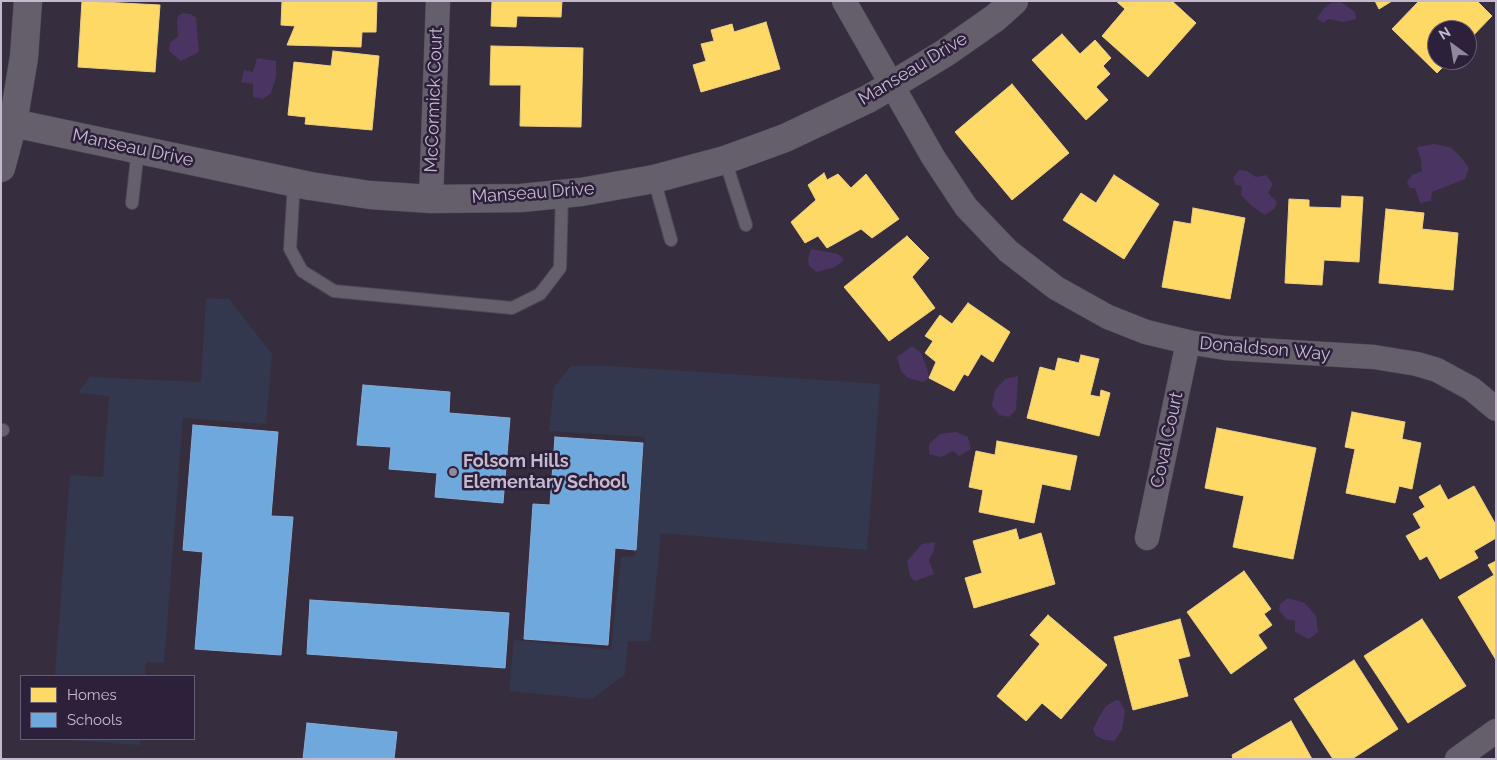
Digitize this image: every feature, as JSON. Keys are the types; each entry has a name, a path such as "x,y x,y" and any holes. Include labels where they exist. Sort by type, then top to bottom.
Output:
{"street":[{"path":"1,168 13,123 24,57 28,1"},
{"name":"McCormick Court","path":"430,199 438,1"},
{"name":"Donaldson Way","path":"844,1 933,156 966,207 1008,251 1056,288 1108,317 1146,332 1188,342 1225,348 1374,357 1418,364 1437,370 1472,389 1496,409"},
{"name":"Manseau Drive","path":"13,123 294,182 370,195 430,199 521,198 562,194 654,179 725,160 785,138 868,99 946,53 995,18 1014,1"},
{"name":"Coval Court","path":"1147,538 1188,342"},
{"path":"1457,759 1496,731"}],"lane":[{"path":"132,203 138,149"},
{"path":"725,160 746,224"},
{"path":"654,179 672,240"},
{"path":"294,182 290,249 302,271 334,291 512,308 540,294 560,268 562,194"}],"shaded area":[{"path":"1341,2 1355,12 1356,19 1343,22 1329,19 1323,23 1317,18 1324,8 1331,3"},
{"path":"183,13 191,14 196,18 199,52 181,61 169,51 170,43 178,36 178,16"},
{"path":"257,58 276,61 276,77 271,93 263,99 253,97 253,84 241,82 244,70 253,72"},
{"path":"1434,144 1450,147 1469,168 1465,179 1432,192 1431,201 1420,203 1415,188 1410,188 1407,182 1412,175 1422,171 1417,147"},
{"path":"1239,170 1247,171 1256,177 1266,175 1273,184 1268,193 1277,202 1274,209 1265,215 1253,207 1241,195 1242,186 1236,185 1233,178"},
{"path":"811,249 838,254 844,260 835,267 817,272 809,266 808,259"},
{"path":"206,298 229,299 272,354 266,424 183,418 164,663 146,662 145,675 55,675 70,475 103,477 109,396 78,393 90,377 201,382"},
{"path":"912,346 921,353 927,368 929,378 923,382 908,378 901,371 897,357"},
{"path":"571,366 609,366 880,384 867,550 661,533 650,641 628,641 625,674 592,699 509,691 514,640 611,650 621,557 635,556 645,437 549,431 554,387"},
{"path":"1018,376 1016,410 1009,417 999,415 992,406 995,390 1005,379"},
{"path":"956,432 968,437 971,449 959,456 953,451 941,457 929,454 929,444 940,434"},
{"path":"935,542 934,550 929,560 934,574 915,581 910,576 907,561 922,544"},
{"path":"1288,598 1305,603 1316,616 1318,632 1309,639 1295,632 1295,621 1286,619 1279,610 1280,604"},
{"path":"1116,700 1120,701 1125,711 1122,730 1114,741 1105,740 1096,736 1093,729 1106,706"},
{"path":"65,740 140,740 140,745"}],"building: Homes":[{"path":"82,1 160,5 155,72 78,67"},
{"path":"282,1 377,1 376,32 362,32 361,47 287,45 295,26 281,25"},
{"path":"492,1 562,1 561,17 517,16 516,27 491,26"},
{"path":"1116,1 1172,1 1196,23 1148,77 1102,36 1125,9"},
{"path":"1375,1 1392,1 1379,9"},
{"path":"1419,1 1477,1 1492,16 1477,32 1477,20 1427,20 1427,63 1392,29"},
{"path":"766,22 780,69 701,92 693,65 706,61 701,44 714,41 711,30 732,24 734,32"},
{"path":"1062,34 1080,54 1095,40 1111,58 1103,66 1110,74 1096,87 1108,100 1086,120 1032,60"},
{"path":"491,46 583,48 581,127 520,126 521,85 490,85"},
{"path":"333,51 379,56 372,130 305,124 306,117 288,115 294,62 331,66"},
{"path":"1012,84 1069,153 1012,200 955,132"},
{"path":"824,173 827,180 838,174 851,188 866,174 899,219 872,238 861,229 827,248 818,236 805,243 791,222 816,200 808,185"},
{"path":"1114,175 1159,204 1124,259 1063,220 1081,193 1096,203"},
{"path":"1342,196 1363,197 1359,262 1324,260 1322,285 1285,283 1289,199 1309,200 1309,207 1341,208"},
{"path":"1193,208 1245,218 1230,299 1162,287 1174,221 1191,224"},
{"path":"1386,209 1424,213 1422,229 1458,233 1453,290 1379,283"},
{"path":"907,236 929,258 912,277 935,308 889,341 844,287"},
{"path":"968,303 1010,332 993,362 981,354 968,376 964,374 954,391 929,378 936,362 925,353 933,341 925,336 940,315 952,324"},
{"path":"1081,355 1099,359 1090,395 1100,397 1101,390 1110,393 1099,436 1027,418 1040,367 1055,371 1058,358 1079,363"},
{"path":"1352,412 1405,422 1402,439 1421,443 1412,489 1399,486 1395,503 1346,493 1355,449 1345,447"},
{"path":"1217,428 1316,448 1293,559 1233,547 1244,496 1205,488"},
{"path":"997,441 1077,456 1070,490 1042,484 1034,523 979,512 983,490 969,487 976,451 995,455"},
{"path":"1440,485 1448,500 1474,486 1496,525 1496,538 1474,551 1478,558 1440,579 1427,556 1420,560 1406,536 1421,528 1413,514 1425,507 1419,497"},
{"path":"1016,529 1019,540 1041,533 1055,584 974,608 965,578 982,573 973,541"},
{"path":"1496,561 1496,660 1458,597 1494,575 1488,565"},
{"path":"1244,571 1271,609 1264,614 1272,625 1258,635 1267,648 1231,674 1187,612"},
{"path":"1048,615 1107,665 1061,719 1042,703 1026,721 997,696 1040,644 1030,635"},
{"path":"1180,619 1190,656 1178,659 1188,696 1133,710 1114,637"},
{"path":"1422,619 1466,686 1408,723 1364,656"},
{"path":"1354,660 1398,729 1352,759 1333,759 1294,699"},
{"path":"1291,721 1312,759 1233,759 1232,755"}],"building: Schools":[{"path":"363,385 450,392 449,413 510,418 503,503 435,497 437,473 389,469 391,447 357,445"},
{"path":"193,425 278,432 271,516 293,517 281,655 195,649 203,552 183,550"},
{"path":"555,437 643,443 636,550 615,548 608,645 524,639 533,504 550,505"},
{"path":"310,600 509,613 505,668 307,654"},
{"path":"307,723 397,732 394,759 303,759"}],"place":[{"name":"Folsom Hills Elementary School","path":"453,472"}]}
